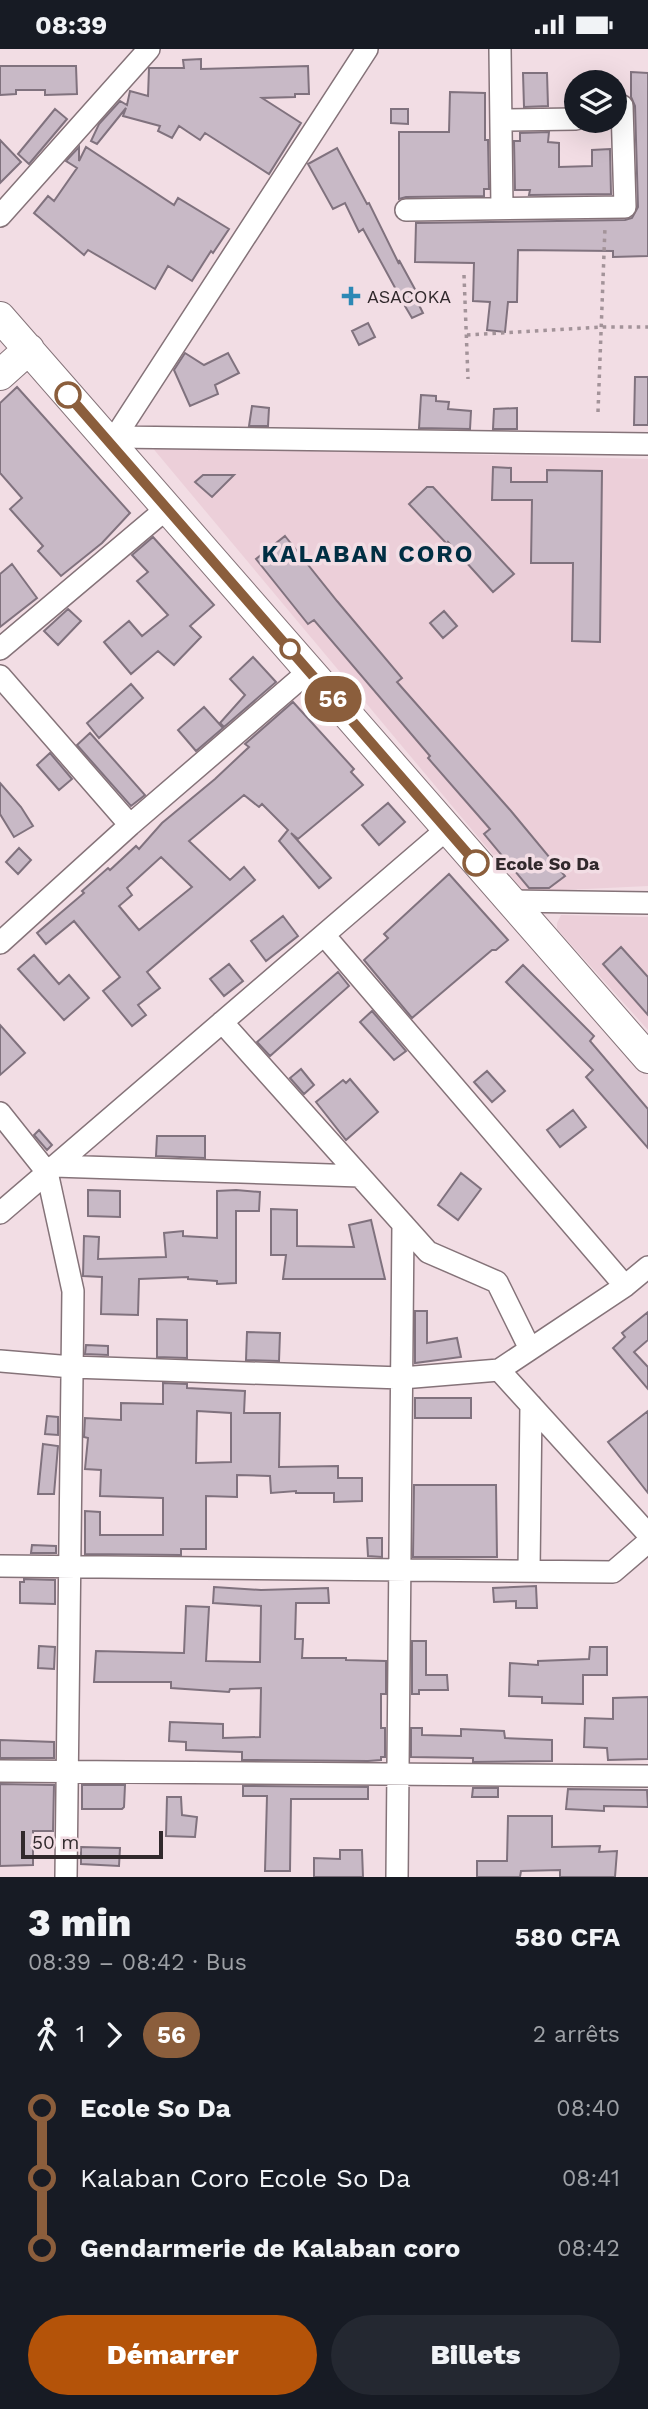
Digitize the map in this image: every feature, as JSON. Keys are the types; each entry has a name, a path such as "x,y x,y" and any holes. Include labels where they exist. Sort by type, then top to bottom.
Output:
{"main road":[{"path":"0,317 113,441 166,509 648,1058"},
{"path":"0,375 29,349"}],"street":[{"path":"0,216 149,49"},
{"path":"113,441 367,49"},
{"path":"500,49 502,208"},
{"path":"501,120 564,119"},
{"path":"406,210 625,207 621,133"},
{"path":"113,441 648,445"},
{"path":"0,649 166,509"},
{"path":"0,943 130,825 309,671"},
{"path":"0,676 130,825"},
{"path":"0,1213 447,829"},
{"path":"510,901 648,903"},
{"path":"324,935 625,1286"},
{"path":"222,1022 428,1252 497,1282 530,1349"},
{"path":"0,1113 51,1169 73,1291 65,1877"},
{"path":"51,1169 360,1176"},
{"path":"397,1877 404,1224"},
{"path":"0,1361 72,1367 402,1378 499,1370 625,1286 648,1267"},
{"path":"499,1370 648,1534"},
{"path":"529,1571 531,1405"},
{"path":"0,1566 613,1572 648,1542"},
{"path":"0,1771 648,1776"}],"path":[{"path":"598,412 606,207"},
{"path":"464,275 468,379"},
{"path":"467,335 648,327"}],"shaded area":[{"path":"151,446 648,459 648,886 524,892"},
{"path":"561,915 648,917 648,1030 557,929"}],"building":[{"path":"201,59 201,69 308,66 309,94 262,98 301,123 269,174 205,133 200,140 179,126 172,138 158,131 160,126 123,116 126,108 97,144 91,141 99,124 120,101 127,105 130,91 148,96 149,68 184,68 183,60"},
{"path":"0,66 76,66 77,94 45,95 45,90 16,90 16,94 0,95"},
{"path":"631,72 648,73 648,256 613,257 613,251 518,250 517,302 508,302 505,332 487,330 490,302 473,301 474,263 415,262 416,223 632,218 638,207 635,106 631,97"},
{"path":"523,73 547,73 548,106 524,107"},
{"path":"450,92 485,93 489,189 484,189 484,196 399,199 399,132 449,132"},
{"path":"55,109 67,119 29,164 18,154"},
{"path":"391,109 408,109 408,124 391,123"},
{"path":"549,132 548,142 559,143 559,167 592,166 592,150 610,149 611,194 529,195 530,190 515,190 514,141 520,141 520,133"},
{"path":"0,140 21,162 0,183"},
{"path":"79,147 79,161 86,147 174,205 178,198 229,229 192,281 168,266 155,289 88,250 84,255 34,213 48,196 54,201 77,168 66,161"},
{"path":"337,148 417,293 414,295 423,313 412,318 402,301 399,303 399,295 363,229 359,232 345,203 333,209 308,164"},
{"path":"368,323 375,337 359,345 352,331"},
{"path":"185,353 204,365 228,353 239,373 215,385 218,394 190,406 174,370"},
{"path":"635,377 648,377 648,425 634,425"},
{"path":"17,387 130,513 102,543 61,576 38,551 43,546 10,509 22,498 0,473 0,403"},
{"path":"421,395 436,396 436,401 449,402 448,409 471,411 470,429 419,428"},
{"path":"252,406 269,408 268,426 249,426"},
{"path":"517,408 517,429 493,429 494,409"},
{"path":"493,467 511,468 511,482 547,482 547,470 602,471 600,642 572,641 573,563 531,563 532,500 492,500"},
{"path":"203,475 234,475 212,497 195,482"},
{"path":"427,487 433,487 514,574 493,592 409,504"},
{"path":"285,536 402,678 397,682 565,876 549,888 529,888 484,834 490,829 428,758 430,756 314,620 308,624 256,559"},
{"path":"153,537 214,605 190,626 201,637 174,665 158,651 131,674 104,642 129,621 142,636 168,615 137,581 148,572 132,555"},
{"path":"12,564 37,598 0,627 0,574"},
{"path":"68,609 81,621 58,645 44,631"},
{"path":"444,611 457,626 443,638 430,623"},
{"path":"253,657 276,682 224,727 220,723 245,695 230,679"},
{"path":"131,684 143,698 99,738 87,723"},
{"path":"293,702 354,769 351,772 363,785 298,839 291,833 331,878 319,888 279,841 288,830 262,804 259,807 244,795 189,841 230,880 244,867 255,880 147,972 160,988 138,1005 146,1015 132,1026 103,991 120,977 74,921 46,944 37,933 84,893 82,891 108,868 110,870 136,846 139,849 162,823 249,747 245,744","holes":["161,857 192,887 139,930 119,906 132,895 127,888"]},
{"path":"204,707 223,728 196,751 178,730"},
{"path":"90,733 145,795 131,806 77,745"},
{"path":"50,753 72,779 59,790 37,765"},
{"path":"0,783 33,826 14,837 0,814"},
{"path":"388,803 405,822 379,845 362,825"},
{"path":"19,848 31,860 18,874 6,862"},
{"path":"449,874 508,940 496,950 492,950 412,1018 364,960 388,938 384,934"},
{"path":"283,916 298,936 266,961 251,941"},
{"path":"621,947 648,977 648,1015 603,964"},
{"path":"34,955 59,984 69,975 89,998 64,1020 18,969"},
{"path":"229,964 243,981 224,996 210,979"},
{"path":"523,965 594,1036 590,1041 648,1109 648,1148 586,1077 593,1070 506,982"},
{"path":"338,972 349,986 270,1056 257,1042"},
{"path":"372,1011 406,1051 394,1060 360,1022"},
{"path":"0,1025 25,1053 0,1075"},
{"path":"301,1069 314,1085 304,1094 290,1078"},
{"path":"487,1071 505,1091 492,1102 474,1082"},
{"path":"350,1079 378,1112 346,1140 316,1102 343,1080 346,1083"},
{"path":"573,1110 586,1127 560,1147 547,1130"},
{"path":"39,1130 52,1145 47,1150 34,1135"},
{"path":"157,1136 205,1136 205,1158 156,1156"},
{"path":"461,1173 481,1189 458,1220 438,1205"},
{"path":"88,1190 120,1191 120,1217 88,1216"},
{"path":"217,1191 260,1192 259,1211 236,1211 236,1283 217,1284 217,1281 188,1277 139,1279 138,1315 101,1314 102,1277 83,1276 84,1236 99,1237 98,1259 166,1257 164,1233 183,1231 183,1236 217,1238"},
{"path":"271,1209 297,1210 297,1246 354,1247 349,1225 371,1220 385,1279 283,1279 286,1255 271,1255"},
{"path":"415,1311 427,1311 427,1343 457,1338 461,1357 415,1363"},
{"path":"648,1312 648,1340 634,1352 648,1367 648,1389 613,1348 625,1337 622,1333"},
{"path":"157,1319 187,1320 187,1358 157,1357"},
{"path":"247,1332 280,1333 279,1361 246,1360"},
{"path":"86,1345 108,1346 108,1355 85,1354"},
{"path":"163,1383 187,1384 187,1388 245,1391 244,1413 280,1413 279,1467 338,1466 338,1478 362,1478 362,1501 334,1502 334,1493 271,1493 270,1476 237,1475 237,1497 206,1496 206,1549 181,1549 181,1555 85,1554 85,1511 100,1512 100,1535 163,1535 163,1498 100,1496 101,1470 85,1469 88,1438 84,1437 85,1418 121,1420 121,1403 163,1404","holes":["197,1411 231,1413 231,1462 196,1463"]},
{"path":"415,1398 471,1398 471,1418 415,1418"},
{"path":"648,1411 648,1493 608,1442"},
{"path":"47,1416 58,1417 58,1435 45,1434"},
{"path":"43,1444 58,1446 54,1494 38,1494"},
{"path":"414,1485 496,1485 497,1557 413,1557"},
{"path":"367,1538 382,1538 382,1557 368,1556"},
{"path":"32,1545 56,1546 56,1553 31,1553"},
{"path":"24,1579 55,1580 55,1604 20,1603 20,1582 24,1582"},
{"path":"536,1586 537,1608 516,1608 516,1601 494,1602 493,1588"},
{"path":"214,1587 261,1590 328,1588 329,1603 296,1603 295,1639 303,1639 302,1658 386,1661 386,1694 381,1694 381,1728 385,1728 385,1757 368,1761 242,1760 242,1752 186,1750 186,1742 169,1741 170,1722 223,1724 223,1738 260,1737 261,1688 230,1689 229,1692 171,1688 171,1682 94,1682 96,1651 184,1653 186,1606 209,1607 206,1661 260,1662 261,1606 213,1603"},
{"path":"412,1641 426,1641 426,1675 447,1675 448,1690 419,1690 419,1694 412,1694"},
{"path":"39,1646 55,1647 54,1669 38,1668"},
{"path":"590,1647 607,1647 607,1675 583,1675 583,1704 542,1703 542,1697 509,1696 510,1663 538,1665 538,1661 589,1659"},
{"path":"648,1697 648,1759 608,1760 607,1748 584,1747 585,1718 613,1719 613,1698"},
{"path":"411,1728 422,1728 422,1735 461,1736 461,1729 504,1731 505,1738 552,1740 552,1761 473,1762 473,1758 411,1757"},
{"path":"0,1740 54,1742 54,1758 0,1758"},
{"path":"0,1784 54,1785 53,1831 33,1831 33,1865 0,1866"},
{"path":"82,1785 125,1785 124,1807 82,1809"},
{"path":"243,1786 368,1787 368,1799 291,1799 290,1871 265,1871 267,1796 243,1796"},
{"path":"473,1788 498,1788 498,1797 472,1797"},
{"path":"568,1789 647,1790 648,1807 604,1806 604,1811 566,1809"},
{"path":"167,1797 181,1797 182,1815 197,1817 195,1837 166,1836"},
{"path":"508,1816 552,1816 552,1847 600,1846 599,1852 617,1851 615,1877 560,1877 560,1870 521,1871 520,1877 477,1877 477,1861 507,1861"},
{"path":"81,1847 120,1848 119,1866 81,1864"},
{"path":"340,1850 362,1850 363,1877 314,1877 314,1858 340,1859"}],"bus line":[{"name":"56","path":"68,395 476,863"}],"place":[{"name":"ASACOKA","path":"351,296"},
{"name":"Ecole So Da","path":"476,863"}],"district":[{"name":"KALABAN CORO","path":"368,554"}]}
